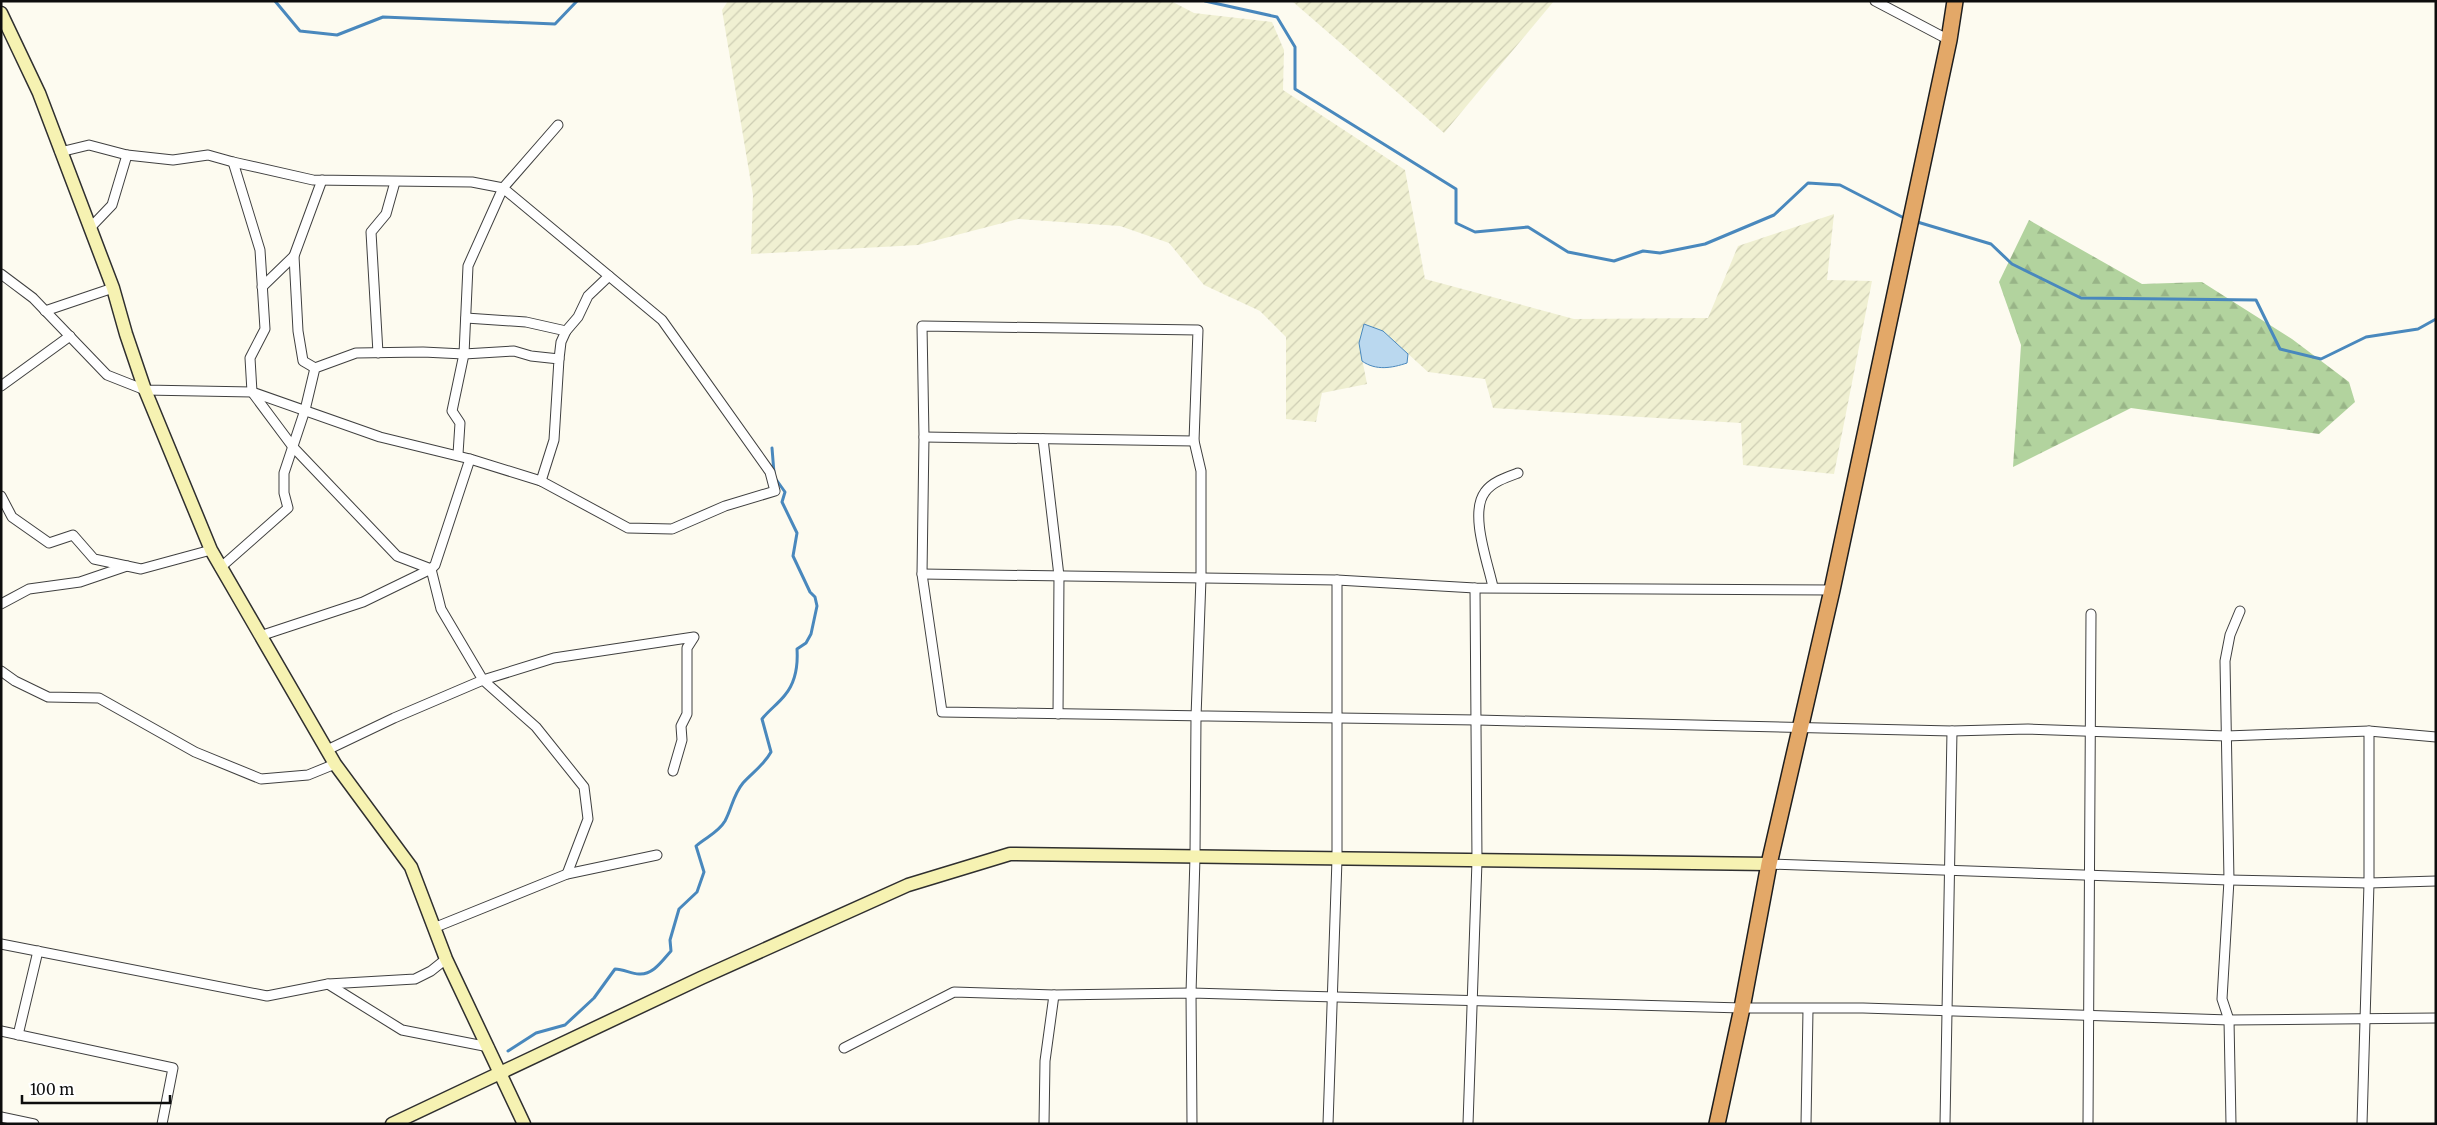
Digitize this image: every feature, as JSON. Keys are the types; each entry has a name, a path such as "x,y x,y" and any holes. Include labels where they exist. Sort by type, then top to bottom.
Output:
{"highway":[{"path":"1716,1124 1742,1008 1769,864 1832,590 1956,1"}],"street":[{"path":"1875,1 1949,40"},
{"path":"1,13 39,93 60,152 114,288 126,334 145,390 211,550 335,764 411,867 436,927 446,959 524,1124"},
{"path":"458,454 460,423 452,411 464,354 468,266 503,188 558,125"},
{"path":"1,274 45,311 107,375 145,390 252,392 380,437 458,454 541,481 628,528 672,529 725,506 775,491 770,472 662,320 503,188 472,182 313,180 208,155 173,160 127,155 89,145 60,152"},
{"path":"91,227 112,205 127,155"},
{"path":"233,162 260,250 264,330 250,358 252,392 292,447 397,556 431,569"},
{"path":"315,368 303,361 298,331 294,256 322,180"},
{"path":"378,353 371,232 386,214 395,182"},
{"path":"262,287 294,256"},
{"path":"541,481 554,440 561,342 566,331 578,317 588,296 609,276"},
{"path":"45,311 114,288"},
{"path":"466,318 526,322 566,331"},
{"path":"1192,1124 1191,993 1195,857 1196,717 1201,578 1201,471 1194,442 1198,330 922,326 924,438 922,574 942,712 1196,717 1800,726 1952,731 2028,729 2226,736 2368,731 2436,737"},
{"path":"1,386 70,336"},
{"path":"315,368 356,353 423,352 464,354 514,351 531,356 559,359"},
{"path":"220,568 288,508 284,493 284,473 305,410 315,368"},
{"path":"924,438 1194,442"},
{"path":"1043,439 1059,576 1058,714"},
{"path":"260,636 363,602 431,569 435,565 470,459"},
{"path":"1493,587 1478,525 1479,505 1486,491 1492,486 1518,473"},
{"path":"1,496 12,517 48,542 73,535 94,559 140,569 211,550"},
{"path":"1,604 29,588 80,582 127,566"},
{"path":"431,569 441,609 483,680 536,727 584,787 588,819 567,874"},
{"path":"922,574 1337,580 1475,588 1832,590"},
{"path":"1328,1124 1331,997 1338,859 1337,580"},
{"path":"1468,1124 1477,860 1475,588"},
{"path":"2230,1124 2229,1020 2222,999 2229,880 2225,662 2230,636 2240,611"},
{"path":"2088,1124 2091,614"},
{"path":"327,750 394,718 483,680 554,658 694,637 686,648 687,714 681,726 682,740 673,771"},
{"path":"1,671 15,681 48,697 99,698 195,752 261,779 308,775 335,764"},
{"path":"1944,1124 1952,731"},
{"path":"2362,1124 2368,883 2368,731"},
{"path":"392,1124 701,978 908,885 1010,854 1769,864 2229,880 2368,883 2436,881"},
{"path":"436,927 567,874 657,855"},
{"path":"1,944 267,996 328,984 415,979 431,971 446,959"},
{"path":"18,1035 38,951"},
{"path":"328,984 402,1030 489,1047"},
{"path":"844,1048 954,992 1054,995 1191,993 1808,1010 1863,1008 2229,1020 2365,1021 2436,1018"},
{"path":"1044,1124 1045,1061 1054,995"},
{"path":"1806,1124 1808,1010"},
{"path":"1,1031 173,1068 162,1124"},
{"path":"1,1117 34,1124"}],"green space":[{"path":"728,1 1171,1 1194,13 1272,22 1284,50 1283,90 1405,170 1425,279 1574,319 1708,318 1738,246 1834,214 1827,280 1872,281 1834,474 1743,465 1741,423 1493,408 1485,379 1428,372 1383,331 1359,343 1367,384 1322,393 1316,422 1286,419 1286,337 1260,311 1204,285 1169,243 1120,226 1018,219 918,245 751,254 753,195 722,10"},
{"path":"1292,1 1554,1 1444,133"},
{"path":"2029,220 2142,284 2202,282 2292,339 2349,382 2355,402 2319,434 2131,408 2013,467 2021,345 1999,282"}],"water":[{"path":"1364,324 1383,331 1408,354 1407,363 1384,368 1362,361 1359,343"}],"waterway":[{"path":"275,1 300,31 337,35 383,17 555,24 577,1"},
{"path":"1205,1 1277,17 1295,47 1295,89 1456,189 1456,223 1475,232 1528,227 1568,252 1614,261 1643,251 1660,253 1705,244 1774,215 1808,183 1840,185 1906,219"},
{"path":"1914,221 1991,244 2012,264 2081,298 2256,300 2280,349 2321,359 2366,337 2418,329 2436,319"},
{"path":"772,448 774,473"},
{"path":"508,1051 536,1033 565,1025 594,998 615,969 644,974 657,967 671,951 670,940 679,909 697,892 704,872 696,846 722,825 740,788 762,765 771,752 762,719 792,685 797,667 797,649 806,643 811,634 817,606 815,597 810,592 793,556 797,533 782,502 785,492 775,478"}]}
